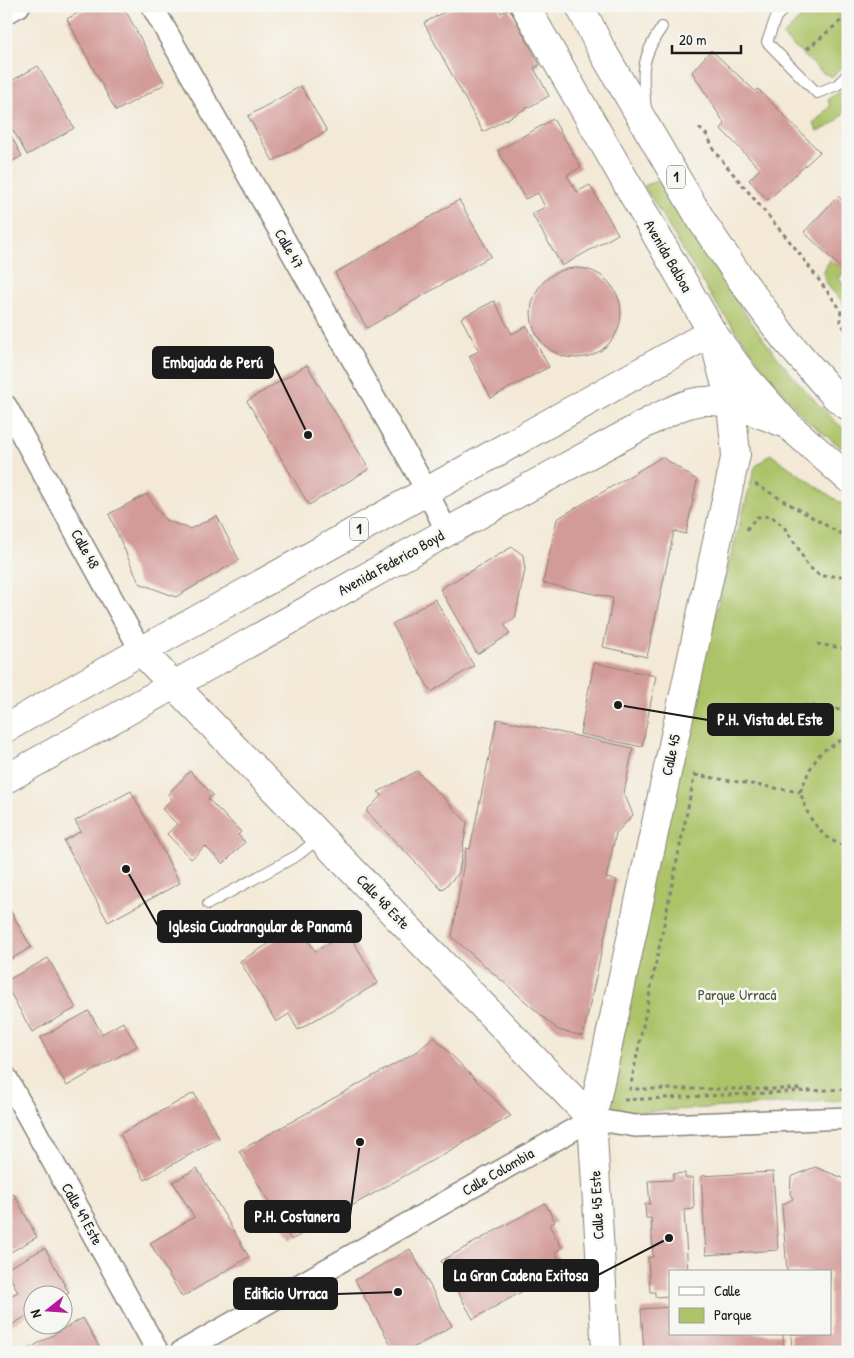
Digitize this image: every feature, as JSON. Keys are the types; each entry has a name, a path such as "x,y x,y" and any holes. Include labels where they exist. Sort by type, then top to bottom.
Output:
{"main road":[{"name":"Avenida Balboa","path":"525,6 712,332 745,377 787,424 848,478"},
{"path":"566,6 600,47"},
{"name":"1","path":"580,6 600,47 704,224 740,278 785,339 844,404"},
{"name":"1","path":"6,728 712,332"},
{"name":"Calle 45","path":"592,1119 736,454 731,405 712,332"},
{"name":"Avenida Federico Boyd","path":"6,779 447,532 681,406 708,400 731,405 787,424"},
{"name":"Calle 48","path":"141,651 174,685"},
{"name":"Calle 48 Este","path":"174,685 592,1119"},
{"name":"Calle 45 Este","path":"592,1119 606,1352"}],"street":[{"path":"6,13 19,6"},
{"name":"Calle 47","path":"152,6 427,491 447,532"},
{"name":"Calle 48","path":"6,406 141,651"},
{"name":"Calle 49 Este","path":"6,1076 158,1352"},
{"path":"592,1119 635,1126 848,1118"},
{"name":"Calle Colombia","path":"181,1352 592,1119"}],"lane":[{"path":"787,6 776,16 767,42 817,93 837,85 848,74"},
{"path":"648,129 642,74 650,44 662,27"},
{"path":"208,904 298,855 320,837"}],"path":[{"path":"808,49 848,14"},
{"path":"699,128 706,135 715,152 796,249 841,310 840,322 848,334"},
{"path":"751,482 848,538"},
{"path":"746,534 749,526 757,517 771,516 784,527 807,565 820,576 848,576"},
{"path":"817,644 848,649"},
{"path":"804,705 848,711"},
{"path":"848,718 845,738 821,752 810,769 800,792 809,816 824,835 843,847 848,847"},
{"path":"696,766 630,1089 846,1089"},
{"path":"685,774 800,792"},
{"path":"618,1100 846,1089"}],"green space":[{"path":"813,6 848,6 848,61 832,77 823,73 782,36"},
{"path":"848,87 847,103 842,115 826,128 818,131 813,124 830,106 828,99"},
{"path":"660,179 723,280 768,345 819,405 848,433 848,453 805,419 770,377 714,301 644,186"},
{"path":"829,260 845,270 839,279 848,288 848,308 826,284 823,273"},
{"name":"Parque Urracá","path":"770,454 848,508 848,1100 619,1113 611,1108 609,1097 642,885 755,467"}],"building":[{"path":"90,6 123,6 165,84 116,111 67,19"},
{"path":"455,6 498,6 501,13 509,8 540,65 534,68 549,96 483,132 424,23"},
{"path":"711,50 755,91 758,89 820,152 768,200 749,180 760,169 721,129 725,124 692,72"},
{"path":"38,66 74,128 27,155 6,118 6,84"},
{"path":"301,86 327,131 273,161 248,116"},
{"path":"553,119 581,167 567,175 577,192 590,185 618,234 562,266 532,214 545,207 538,193 525,199 498,151"},
{"path":"6,127 22,156 6,165"},
{"path":"838,196 848,206 848,275 804,232"},
{"path":"459,200 491,256 367,328 335,273"},
{"path":"576,268 593,272 608,281 617,296 621,313 617,330 608,345 593,354 576,358 559,354 544,345 535,330 531,313 535,296 544,281 559,272"},
{"path":"494,301 512,334 527,326 549,367 491,398 469,356 479,351 461,318"},
{"path":"307,365 369,469 309,505 247,401"},
{"path":"662,457 697,480 686,534 674,531 647,657 603,647 613,598 543,583 557,519"},
{"path":"147,494 165,520 190,529 217,516 239,560 176,597 139,583 109,514"},
{"path":"512,547 523,555 525,570 515,618 504,624 510,634 477,654 440,589"},
{"path":"435,599 474,666 431,692 392,624"},
{"path":"594,663 656,676 642,747 580,734"},
{"path":"497,719 633,748 624,793 633,815 616,833 606,878 617,880 583,1036 558,1030 452,937 466,848 470,849"},
{"path":"190,771 213,795 208,799 241,832 238,835 245,842 223,864 205,846 191,859 167,834 177,824 162,809 172,799 168,794"},
{"path":"417,771 467,822 459,873 442,890 366,811 382,795 378,792"},
{"path":"131,791 180,883 108,922 64,841 81,831 75,821"},
{"path":"6,903 31,947 6,962"},
{"path":"299,926 315,951 348,932 378,983 298,1030 289,1014 276,1022 240,961"},
{"path":"48,958 76,1008 32,1032 6,985 6,981"},
{"path":"89,1011 102,1034 123,1022 137,1046 67,1086 40,1038"},
{"path":"434,1037 511,1116 291,1240 239,1151 418,1051"},
{"path":"194,1093 219,1138 145,1180 120,1134"},
{"path":"815,1167 843,1178 848,1182 848,1352 792,1352 791,1336 832,1336 832,1270 787,1270 782,1205 793,1199 790,1194 791,1177"},
{"path":"197,1168 249,1257 182,1297 150,1243 194,1217 173,1182"},
{"path":"773,1172 778,1250 706,1255 701,1176"},
{"path":"685,1173 685,1178 693,1178 694,1209 684,1210 688,1270 669,1270 669,1296 655,1297 655,1292 650,1292 648,1257 653,1257 651,1218 646,1218 645,1204 650,1204 648,1181 673,1180 673,1174"},
{"path":"14,1194 37,1237 9,1253 6,1250 6,1198"},
{"path":"545,1203 555,1222 549,1225 562,1248 555,1252 564,1268 473,1319 441,1261"},
{"path":"45,1248 65,1286 22,1286 22,1319 6,1328 6,1298 18,1292 6,1269"},
{"path":"410,1249 452,1326 406,1352 395,1352 355,1280"},
{"path":"669,1307 669,1336 783,1336 784,1352 644,1352 641,1309"},
{"path":"83,1318 102,1352 23,1352 51,1336 72,1336 72,1324"}],"place":[{"name":"Embajada de Perú","path":"308,435"},
{"name":"P.H. Vista del Este","path":"618,705"},
{"name":"Iglesia Cuadrangular de Panamá","path":"126,869"},
{"name":"P.H. Costanera","path":"360,1142"},
{"name":"La Gran Cadena Exitosa","path":"669,1238"},
{"name":"Edificio Urraca","path":"398,1292"}]}
